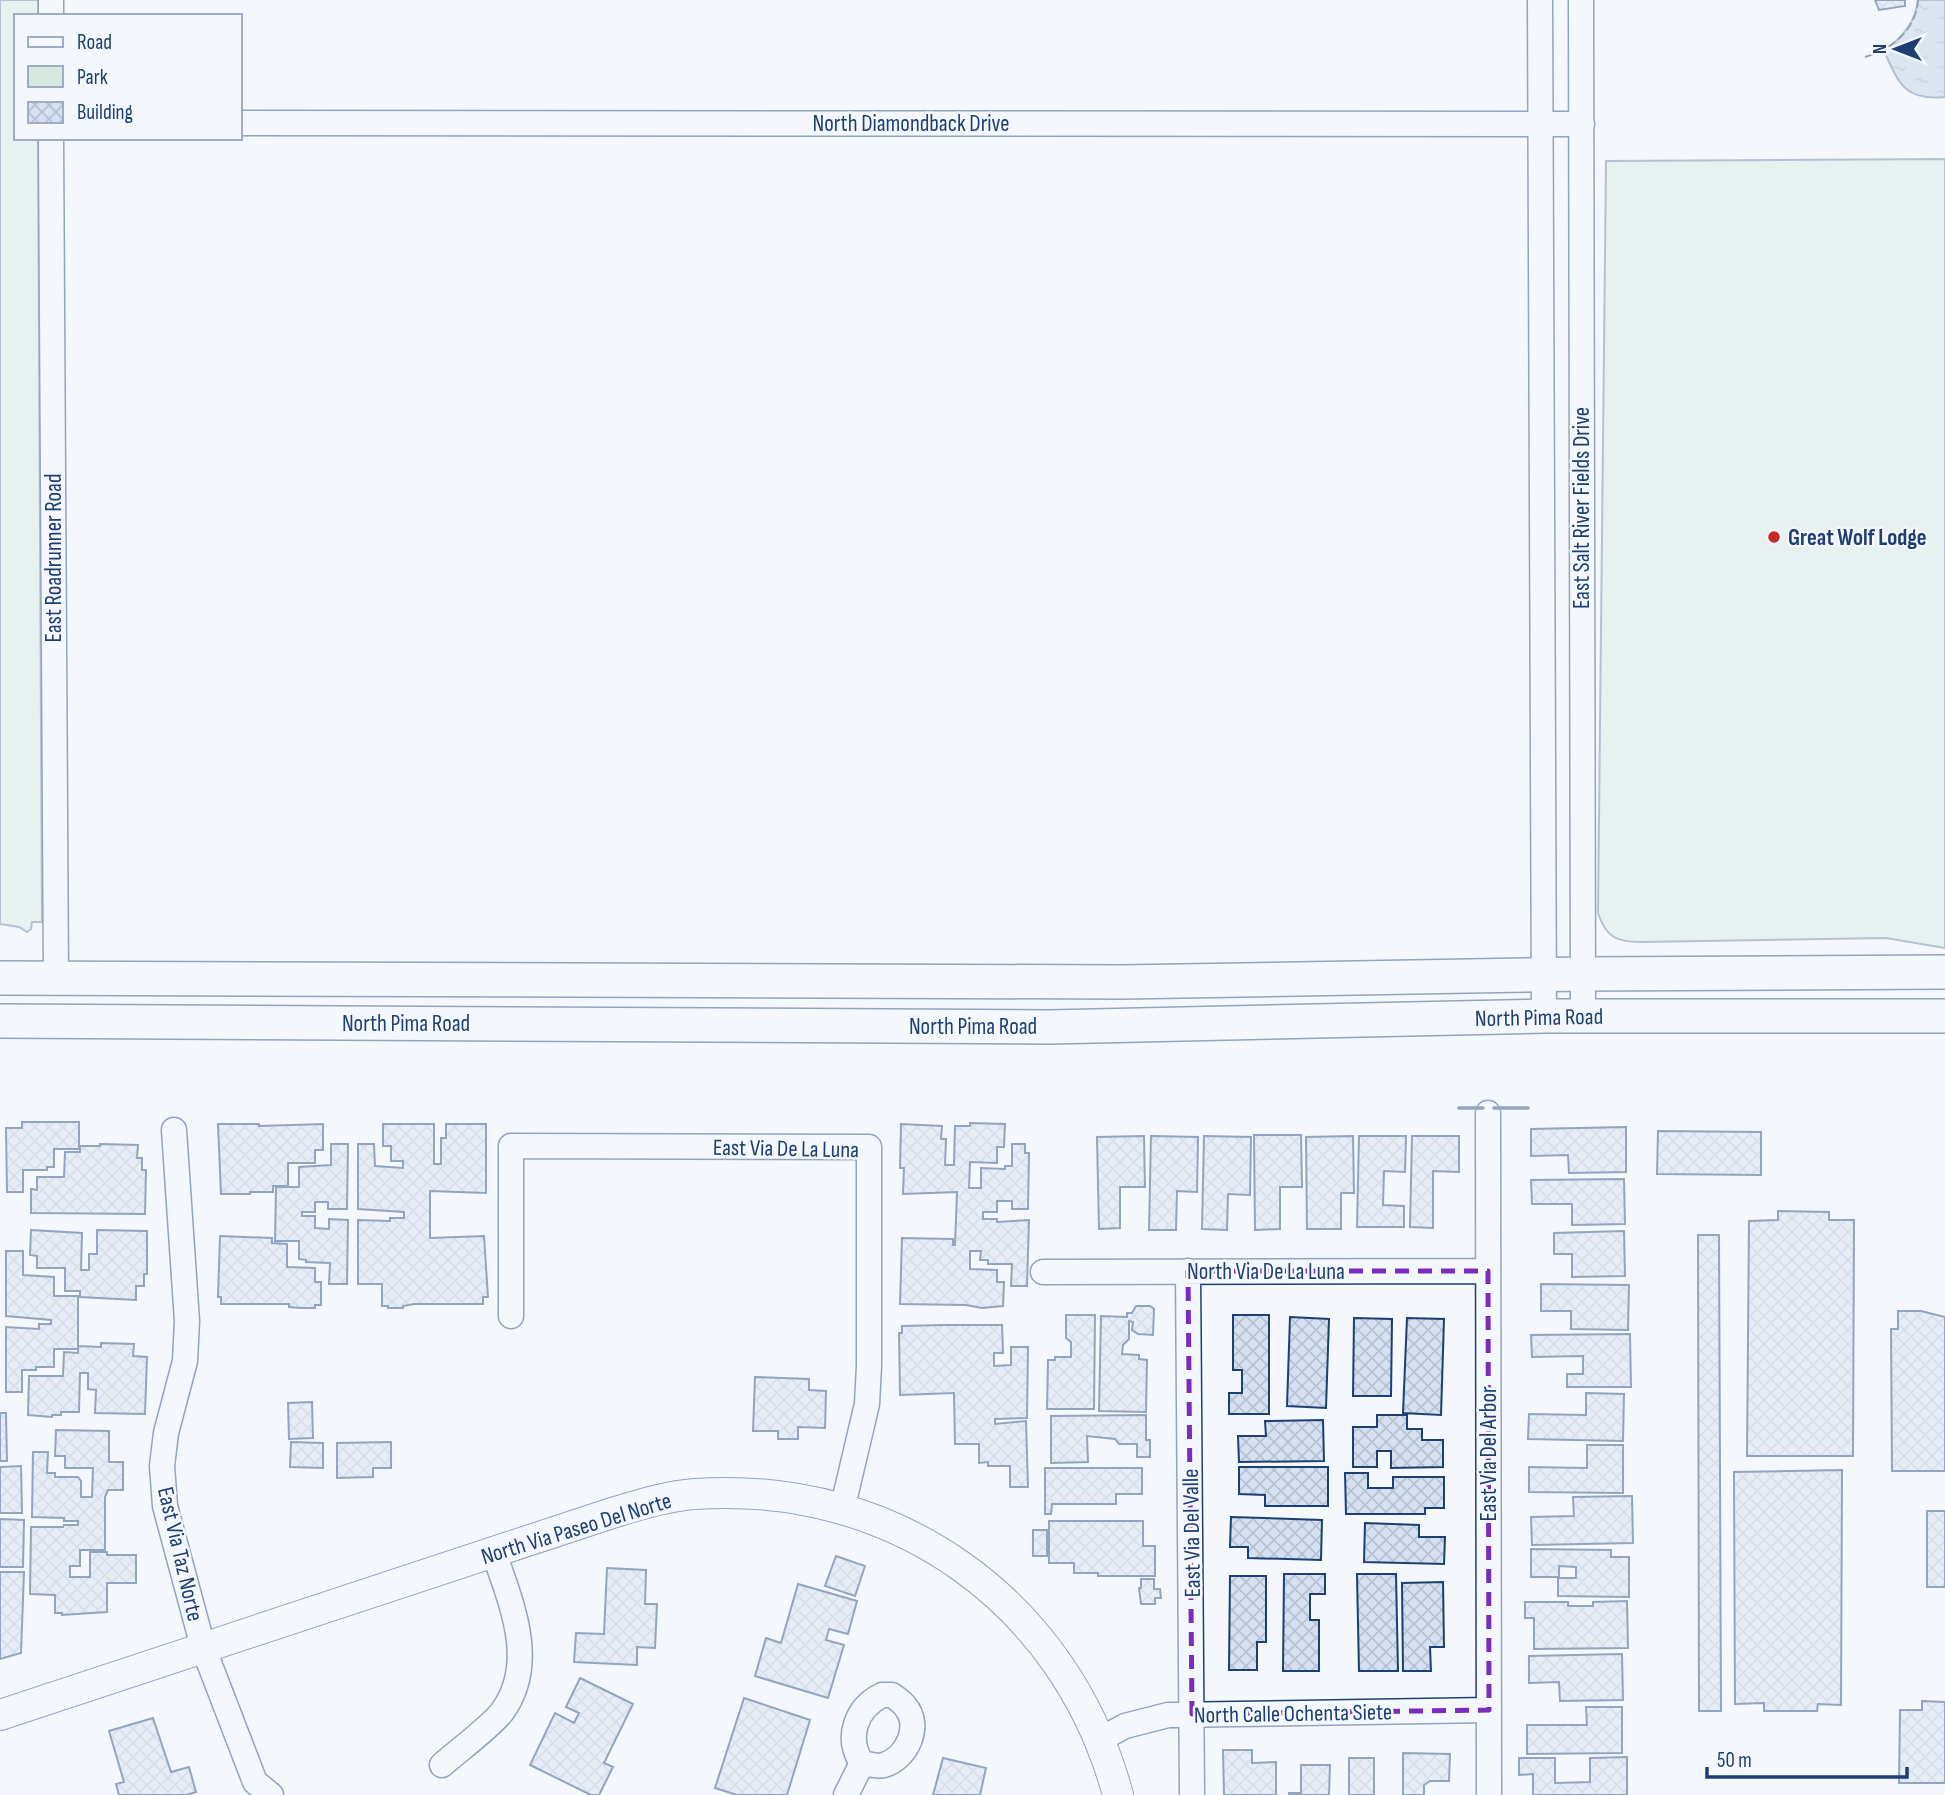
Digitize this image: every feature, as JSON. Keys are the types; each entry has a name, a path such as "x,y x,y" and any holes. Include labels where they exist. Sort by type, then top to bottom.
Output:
{"main road":[{"name":"North Pima Road","path":"0,978 1122,982 1582,974 1945,972"},
{"name":"North Pima Road","path":"0,1021 1050,1027 1545,1016 1945,1016"}],"street":[{"name":"East Salt River Fields Drive","path":"1540,0 1545,1016"},
{"name":"East Salt River Fields Drive","path":"1580,0 1583,1016"},
{"name":"North Diamondback Drive","path":"242,123 1582,124"},
{"name":"East Roadrunner Road","path":"51,140 56,978"},
{"name":"East Via Del Arbor","path":"1488,1113 1489,1795"},
{"name":"East Via Taz Norte","path":"174,1130 187,1321 186,1361 166,1433 162,1465 165,1506 203,1647 255,1782 271,1795"},
{"name":"East Via De La Luna","path":"511,1316 511,1146 869,1147 867,1404 842,1510"},
{"name":"North Via De La Luna","path":"1043,1272 1488,1271"},
{"name":"East Via Del Valle","path":"1188,1272 1192,1795"},
{"name":"North Via Paseo Del Norte","path":"0,1715 625,1509 693,1494 751,1494 783,1497 880,1521 941,1551 979,1580 1041,1639 1088,1711 1101,1739 1118,1795"},
{"path":"442,1765 501,1713 511,1695 521,1665 519,1635 513,1607 494,1553"},
{"name":"North Calle Ochenta Siete","path":"1101,1739 1125,1726 1168,1715 1489,1710"},
{"path":"846,1795 862,1763"}],"highlighted area":[{"path":"1188,1271 1488,1271 1489,1710 1192,1714"}],"green space":[{"path":"0,0 38,0 38,14 14,14 14,140 38,140 42,922 32,922 31,929 27,932 19,927 0,924"},
{"name":"Great Wolf Lodge","path":"1945,159 1945,948 1886,938 1641,942 1619,939 1609,933 1598,913 1606,161"}],"water":[{"path":"1918,0 1945,0 1945,97 1921,96 1905,88 1894,73 1884,51 1907,29"}],"building":[{"path":"1875,0 1905,0 1905,6 1879,10"},
{"path":"22,1122 79,1122 79,1149 54,1149 54,1167 47,1167 47,1170 23,1170 23,1192 7,1192 6,1128 22,1128"},
{"path":"970,1123 1005,1124 1004,1147 997,1147 997,1163 970,1162 969,1188 981,1188 981,1168 1005,1169 1005,1166 1012,1166 1012,1144 1025,1144 1025,1153 1029,1153 1028,1209 1012,1209 1012,1201 997,1201 997,1212 983,1212 983,1219 997,1219 997,1222 1029,1220 1027,1286 1011,1286 1012,1264 988,1264 988,1260 980,1260 981,1251 970,1251 970,1269 997,1270 997,1282 1004,1282 1003,1306 982,1308 966,1305 900,1304 902,1238 953,1239 955,1245 957,1192 903,1194 904,1168 900,1168 901,1124 942,1126 941,1139 946,1139 945,1165 954,1165 955,1126 970,1126"},
{"path":"218,1124 323,1124 323,1150 315,1150 315,1163 288,1163 288,1186 273,1186 273,1192 221,1194"},
{"path":"383,1124 434,1124 434,1164 441,1164 441,1138 446,1138 446,1124 486,1124 486,1193 430,1191 430,1238 484,1236 488,1297 483,1297 483,1304 414,1304 403,1308 388,1308 382,1306 382,1284 358,1284 358,1220 390,1221 390,1218 404,1218 404,1212 358,1209 358,1144 374,1144 375,1166 403,1168 403,1161 391,1161 391,1146 383,1146"},
{"path":"1626,1127 1626,1172 1569,1173 1568,1155 1531,1156 1531,1129"},
{"path":"1658,1131 1761,1132 1761,1175 1657,1174"},
{"path":"1254,1135 1301,1135 1302,1187 1280,1187 1280,1229 1255,1230"},
{"path":"1144,1136 1145,1187 1120,1187 1120,1228 1099,1229 1097,1137"},
{"path":"1151,1136 1198,1137 1197,1192 1177,1191 1176,1230 1149,1230"},
{"path":"1204,1136 1251,1137 1250,1195 1228,1194 1227,1230 1202,1229"},
{"path":"1353,1136 1354,1193 1341,1193 1341,1229 1307,1229 1306,1137"},
{"path":"1359,1136 1406,1136 1405,1172 1384,1171 1383,1205 1404,1206 1404,1227 1357,1227"},
{"path":"1412,1136 1459,1136 1459,1172 1433,1171 1433,1228 1410,1227"},
{"path":"331,1144 348,1144 347,1209 328,1209 328,1202 315,1202 315,1212 302,1212 302,1216 315,1216 315,1228 329,1229 329,1219 348,1220 347,1284 329,1284 330,1263 299,1259 299,1241 275,1241 276,1187 299,1187 299,1167 331,1165"},
{"path":"138,1145 137,1158 142,1158 142,1170 146,1170 145,1214 31,1213 31,1189 37,1190 37,1177 64,1177 65,1152 80,1152 80,1146"},
{"path":"1624,1179 1625,1224 1572,1225 1572,1204 1532,1204 1531,1180"},
{"path":"1778,1211 1829,1212 1829,1220 1854,1220 1853,1456 1747,1456 1749,1221 1778,1220"},
{"path":"31,1230 82,1233 81,1270 89,1270 89,1254 97,1254 97,1230 147,1231 147,1274 144,1274 144,1286 136,1286 136,1300 80,1297 80,1291 65,1291 65,1268 37,1268 37,1256 30,1255"},
{"path":"1624,1231 1625,1276 1572,1277 1572,1254 1554,1254 1554,1233"},
{"path":"1698,1235 1719,1235 1721,1711 1699,1711"},
{"path":"220,1236 272,1238 272,1243 287,1244 287,1267 315,1268 315,1282 321,1282 321,1305 301,1308 289,1307 289,1304 221,1304 221,1297 218,1297"},
{"path":"6,1251 23,1251 23,1275 54,1277 54,1296 78,1296 78,1349 54,1349 54,1367 22,1370 22,1392 6,1392 6,1327 39,1329 39,1324 51,1324 51,1320 6,1316"},
{"path":"1541,1284 1629,1285 1628,1330 1571,1329 1571,1311 1541,1311"},
{"path":"1136,1306 1150,1306 1154,1309 1153,1335 1138,1334 1132,1330 1133,1322 1129,1321 1129,1339 1123,1345 1122,1354 1139,1355 1139,1359 1147,1360 1146,1412 1099,1411 1101,1316 1127,1317 1127,1313 1132,1313"},
{"path":"1898,1311 1921,1311 1945,1317 1945,1471 1892,1471 1891,1329 1898,1329"},
{"path":"1066,1315 1095,1315 1094,1409 1047,1409 1048,1360 1071,1357 1071,1342 1066,1338"},
{"path":"1233,1315 1269,1315 1269,1414 1229,1414 1229,1393 1242,1393 1242,1370 1233,1370"},
{"path":"1290,1317 1329,1319 1326,1408 1287,1406"},
{"path":"1354,1318 1392,1319 1391,1396 1353,1396"},
{"path":"1407,1318 1444,1319 1441,1415 1403,1413"},
{"path":"1002,1325 1003,1353 994,1353 994,1366 1011,1365 1011,1347 1028,1347 1027,1418 995,1419 995,1424 1026,1421 1028,1487 1010,1487 1010,1466 988,1466 988,1462 979,1463 979,1444 955,1444 954,1393 900,1395 899,1333 902,1333 902,1326"},
{"path":"1630,1334 1631,1387 1567,1387 1567,1374 1583,1374 1583,1356 1532,1357 1531,1335"},
{"path":"101,1343 134,1344 133,1356 147,1357 145,1414 95,1413 96,1390 88,1389 88,1373 80,1373 79,1412 61,1412 61,1415 52,1417 28,1415 29,1376 63,1376 64,1352 78,1353 78,1346 101,1347"},
{"path":"755,1377 809,1379 809,1390 826,1391 825,1428 798,1427 798,1439 778,1439 778,1431 753,1431"},
{"path":"1586,1393 1624,1394 1623,1441 1528,1439 1529,1414 1586,1415"},
{"path":"312,1402 313,1438 289,1439 288,1403"},
{"path":"0,1413 6,1413 7,1461 0,1461"},
{"path":"1146,1415 1146,1440 1150,1440 1150,1457 1137,1457 1137,1444 1119,1444 1115,1439 1087,1436 1088,1462 1051,1463 1051,1416"},
{"path":"1377,1415 1407,1415 1407,1429 1422,1429 1422,1440 1443,1440 1443,1467 1391,1468 1391,1451 1377,1451 1377,1467 1353,1467 1353,1427 1377,1427"},
{"path":"1323,1420 1324,1461 1239,1462 1238,1436 1266,1436 1265,1421"},
{"path":"56,1430 109,1431 109,1462 123,1462 123,1490 108,1490 105,1497 105,1550 80,1550 80,1566 70,1566 70,1577 90,1577 90,1552 136,1555 136,1583 107,1583 107,1612 62,1615 55,1613 55,1595 30,1594 31,1527 78,1525 78,1521 64,1521 64,1518 32,1517 33,1452 48,1452 47,1473 55,1473 55,1477 78,1477 81,1481 81,1497 92,1497 93,1468 65,1468 65,1456 55,1456"},
{"path":"291,1442 323,1443 323,1468 290,1467"},
{"path":"391,1442 391,1468 373,1468 373,1477 337,1478 337,1443"},
{"path":"1587,1445 1623,1445 1623,1493 1529,1492 1529,1467 1587,1468"},
{"path":"21,1466 22,1513 0,1513 0,1467"},
{"path":"1239,1467 1328,1467 1328,1506 1265,1506 1265,1495 1239,1494"},
{"path":"1045,1468 1142,1468 1142,1494 1116,1494 1116,1504 1052,1504 1051,1514 1045,1514"},
{"path":"1842,1470 1841,1705 1818,1704 1817,1711 1764,1711 1764,1703 1735,1704 1734,1472"},
{"path":"1345,1473 1368,1473 1368,1488 1393,1488 1393,1477 1444,1477 1444,1508 1425,1508 1425,1514 1346,1514"},
{"path":"1632,1496 1633,1543 1532,1545 1531,1517 1574,1516 1573,1497"},
{"path":"1927,1511 1945,1511 1945,1587 1927,1587"},
{"path":"1231,1517 1322,1520 1321,1560 1248,1558 1248,1547 1230,1547"},
{"path":"0,1519 24,1520 23,1567 0,1567"},
{"path":"1049,1521 1143,1521 1143,1546 1155,1546 1155,1576 1098,1576 1098,1573 1074,1573 1074,1563 1049,1563"},
{"path":"1365,1523 1419,1525 1419,1537 1445,1537 1444,1564 1364,1562"},
{"path":"1033,1530 1047,1530 1047,1556 1033,1556"},
{"path":"1531,1549 1611,1550 1611,1557 1629,1557 1629,1597 1558,1596 1558,1578 1576,1578 1576,1567 1559,1566 1559,1577 1531,1577"},
{"path":"836,1556 865,1566 855,1596 825,1586"},
{"path":"607,1568 646,1570 645,1604 657,1604 655,1648 637,1647 637,1665 574,1662 576,1633 604,1634"},
{"path":"0,1572 24,1572 21,1653 0,1659"},
{"path":"1284,1574 1325,1574 1325,1594 1310,1594 1310,1620 1319,1620 1319,1671 1283,1671"},
{"path":"1357,1574 1396,1574 1398,1671 1359,1671"},
{"path":"1230,1576 1266,1576 1266,1642 1257,1642 1257,1670 1229,1670"},
{"path":"1141,1579 1154,1579 1154,1589 1160,1589 1161,1598 1155,1598 1155,1604 1141,1604"},
{"path":"1443,1582 1444,1647 1430,1647 1431,1671 1403,1671 1402,1583"},
{"path":"798,1584 857,1601 848,1634 829,1629 826,1640 844,1645 828,1698 755,1676 766,1638 781,1643"},
{"path":"1627,1601 1628,1648 1534,1649 1534,1618 1525,1618 1525,1602 1568,1602 1568,1606 1593,1606 1593,1602"},
{"path":"1622,1654 1623,1700 1560,1701 1559,1682 1529,1683 1529,1656"},
{"path":"580,1678 633,1704 604,1763 613,1767 599,1795 591,1795 530,1765 555,1713 574,1723 579,1713 566,1707"},
{"path":"744,1698 810,1720 787,1795 737,1795 715,1788"},
{"path":"1922,1701 1945,1702 1945,1783 1899,1783 1900,1710 1922,1710"},
{"path":"1586,1707 1622,1707 1622,1753 1527,1754 1527,1725 1587,1725"},
{"path":"153,1718 171,1772 189,1767 196,1792 186,1795 119,1795 116,1784 124,1782 109,1731"},
{"path":"1223,1750 1252,1750 1252,1763 1276,1762 1276,1795 1224,1795"},
{"path":"1403,1753 1450,1754 1449,1781 1430,1781 1424,1785 1424,1795 1403,1795"},
{"path":"1627,1757 1627,1795 1533,1795 1533,1774 1519,1775 1519,1758 1555,1758 1555,1783 1590,1782 1590,1758"},
{"path":"943,1758 986,1768 980,1795 933,1795"},
{"path":"1349,1758 1374,1758 1374,1795 1349,1795"},
{"path":"1301,1765 1330,1765 1329,1795 1289,1795 1301,1793"}],"fence":[{"path":"1865,57 1884,49 1901,37 1913,20 1918,0"}],"wall":[{"path":"1459,1108 1483,1108"},
{"path":"1494,1108 1528,1108"}],"place":[{"name":"Great Wolf Lodge","path":"1774,537"}]}
